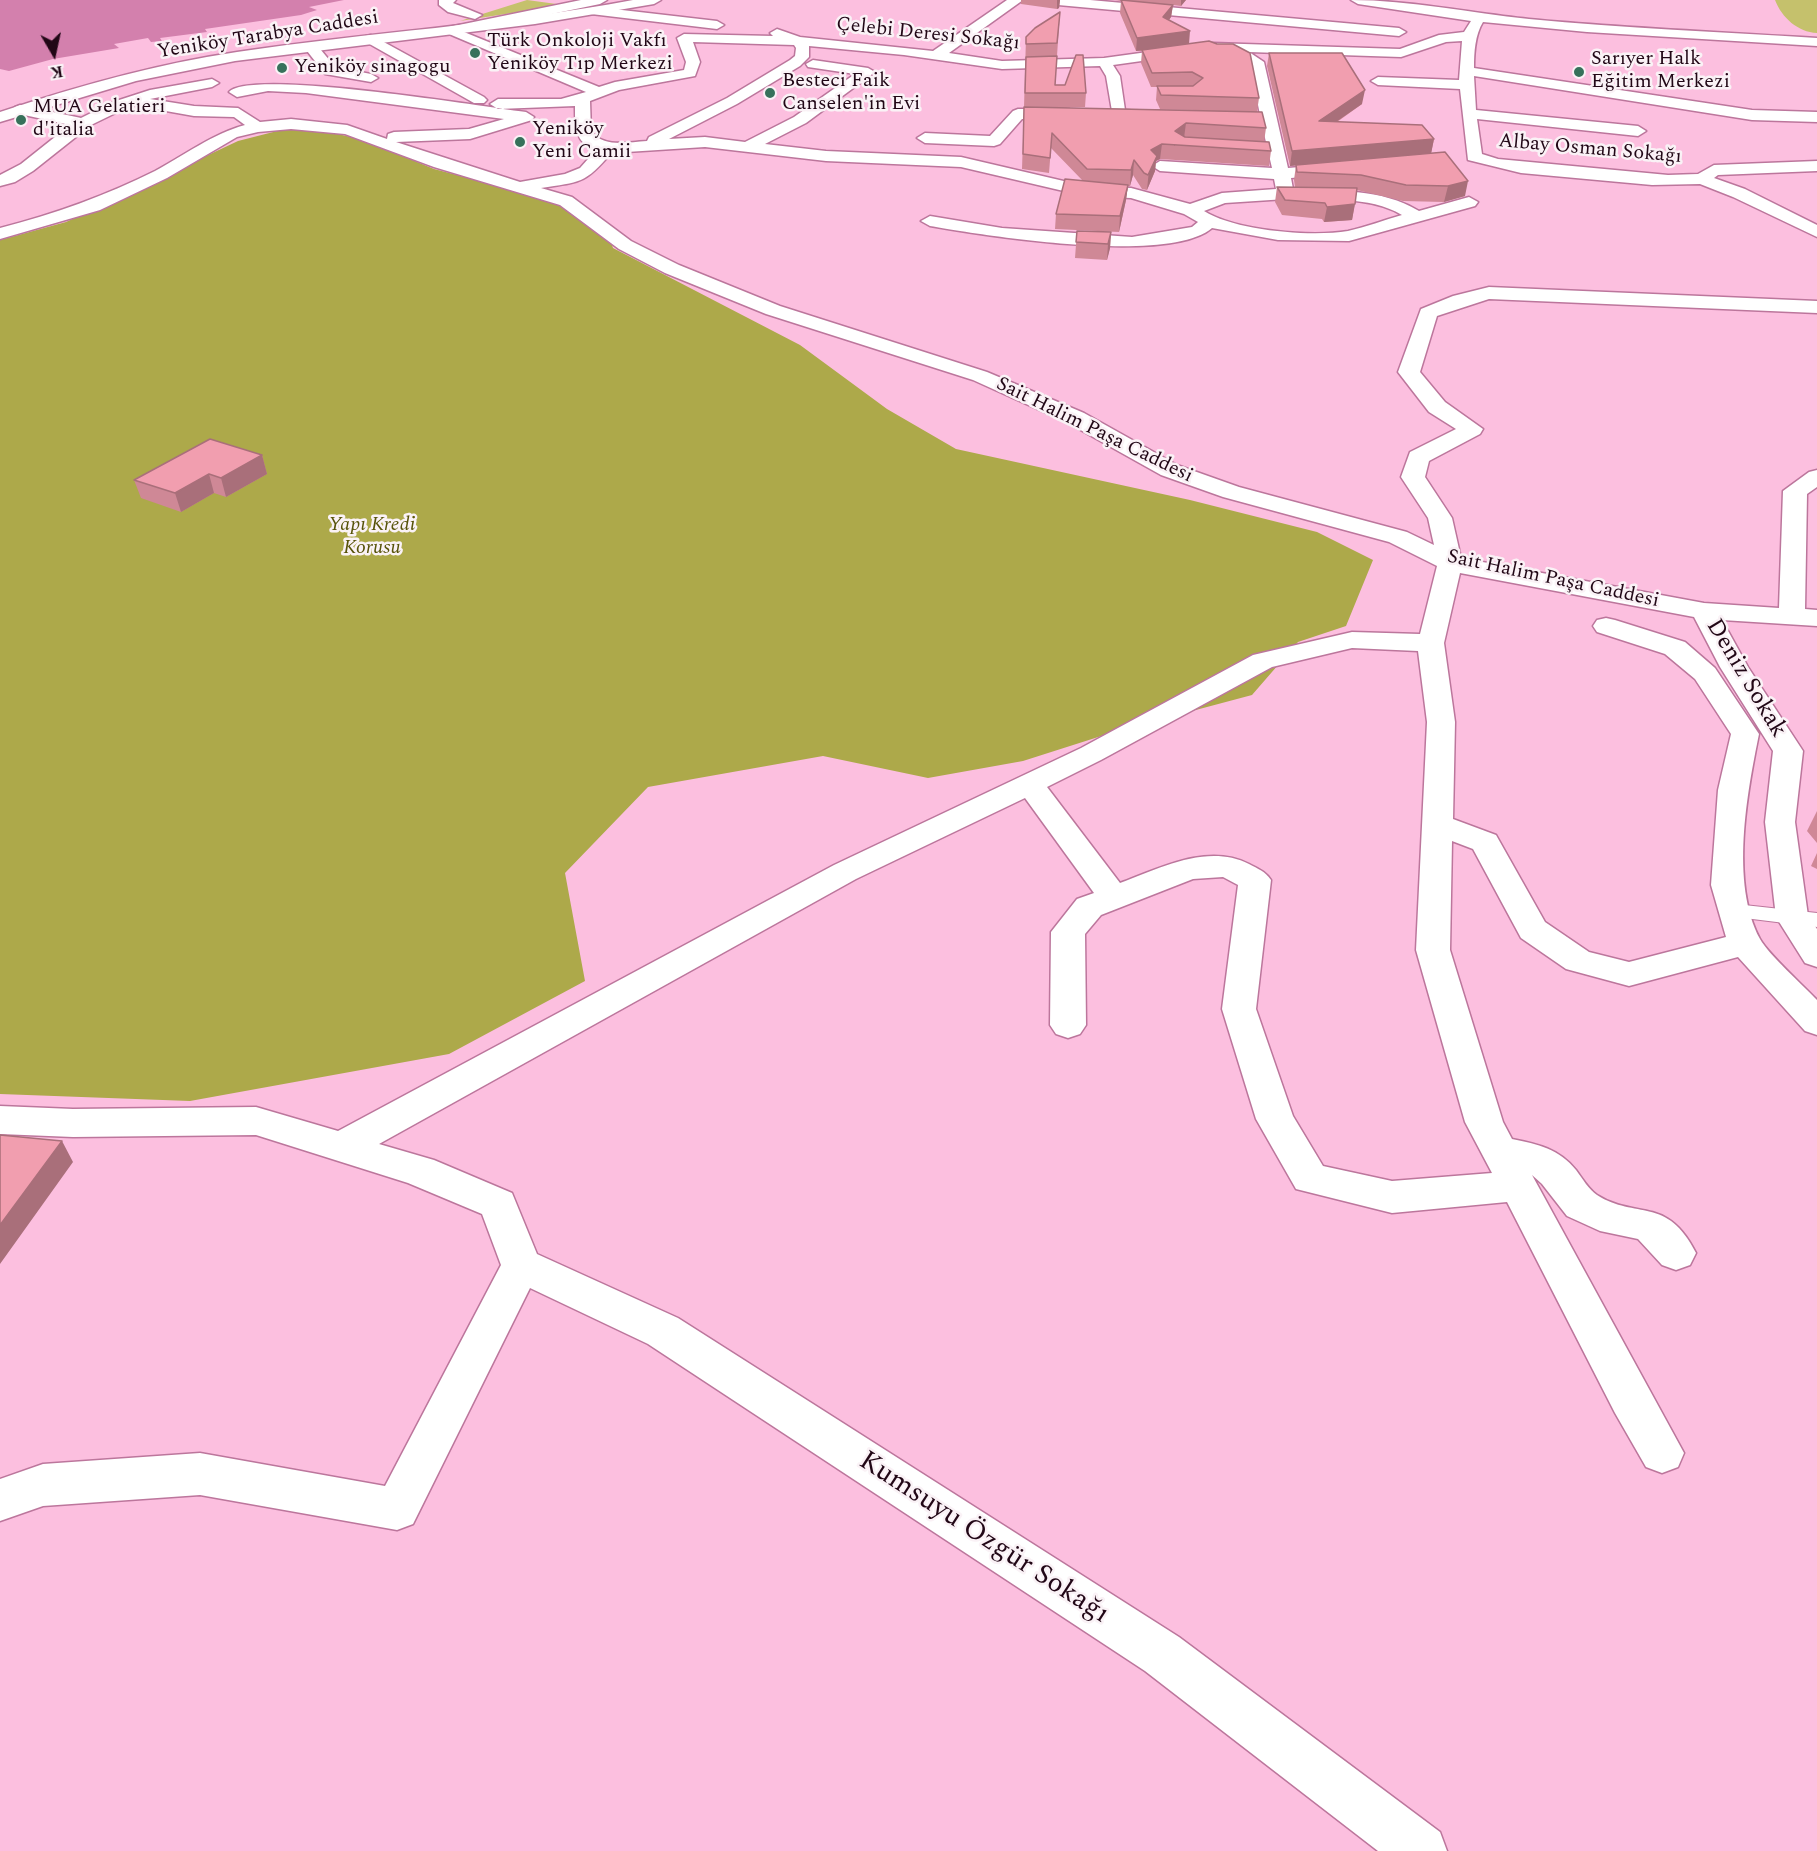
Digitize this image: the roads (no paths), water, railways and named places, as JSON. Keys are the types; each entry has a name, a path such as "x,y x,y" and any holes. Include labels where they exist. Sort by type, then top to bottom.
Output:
{"street":[{"path":"449,0 444,2 453,9 474,15"},
{"path":"539,0 598,6"},
{"name":"Yeniköy Tarabya Caddesi","path":"0,117 175,68 311,47 449,31 598,6 654,0"},
{"path":"935,56 1016,0"},
{"path":"1047,0 1399,32"},
{"path":"1359,0 1571,27 1817,42"},
{"path":"1059,14 1081,2"},
{"path":"449,31 577,5"},
{"path":"449,31 474,15 502,6"},
{"name":"Çelebi Deresi Sokağı","path":"598,6 706,24 772,31 798,41 894,50 1002,65 1104,62 1213,47 1401,54 1444,38 1470,36"},
{"name":"Albay Osman Sokağı","path":"1480,17 1470,36 1468,78 1474,157 1489,163 1512,166 1618,168 1673,182 1702,179"},
{"path":"1258,49 1269,21"},
{"path":"684,38 706,24"},
{"path":"449,31 582,98"},
{"path":"645,145 750,90 802,57 803,48 798,41 684,38"},
{"path":"237,92 268,87 306,89 488,106 515,101 582,98 690,73 693,62 684,38"},
{"path":"371,39 488,106"},
{"path":"311,47 330,71 385,80"},
{"path":"1002,65 1016,47"},
{"path":"1230,48 1257,62 1286,194"},
{"path":"747,147 800,120 868,72 894,50"},
{"path":"796,62 868,72"},
{"path":"1104,62 1121,94 1113,114 1176,117"},
{"path":"1378,81 1468,78 1752,115 1817,117"},
{"path":"2,180 84,123 130,100 178,87 212,83"},
{"path":"429,90 526,117"},
{"path":"750,90 772,93"},
{"path":"582,98 583,133 593,144 606,148 705,142 857,158 961,162 1000,169 1085,191 1131,193 1190,210 1209,222 1232,230 1332,237 1349,236 1469,202"},
{"name":"Sait Halim Paşa Caddesi","path":"367,136 441,137 470,134 582,98"},
{"path":"805,98 827,101"},
{"path":"130,100 194,111 238,113 257,127"},
{"path":"20,110 84,123"},
{"path":"914,138 994,141 1018,114 1085,114"},
{"path":"1469,114 1638,131"},
{"path":"1199,118 1269,120"},
{"name":"Sait Halim Paşa Caddesi","path":"5,232 94,206 160,174 231,134 257,127 291,124 321,126 367,136 566,201 625,245 672,269 773,310 980,376 1076,418 1169,470 1231,492 1398,537 1450,563 1704,610 1817,618"},
{"path":"747,147 839,140"},
{"path":"857,158 858,140"},
{"path":"518,186 569,179 586,172 606,148"},
{"path":"1253,149 1275,150"},
{"path":"1512,166 1514,154 1574,160 1618,168"},
{"path":"1452,159 1474,157"},
{"path":"1000,169 1044,163"},
{"path":"1160,166 1281,174 1353,167"},
{"path":"1702,179 1714,170 1817,166"},
{"path":"1702,179 1808,220 1817,232"},
{"path":"1190,210 1222,198 1286,194 1372,198 1397,205 1416,216"},
{"path":"930,220 1002,233 1132,242 1197,232 1209,222"},
{"path":"1662,1453 1630,1399 1484,1122 1433,950 1441,722 1431,644 1450,563 1440,518 1413,477 1418,457 1472,429 1437,407 1409,372 1428,313 1460,300 1489,293 1817,307"},
{"path":"1792,616 1795,491 1817,477"},
{"name":"Deniz Sokak","path":"1704,610 1734,667 1788,751 1780,822 1817,955"},
{"path":"1606,626 1675,648 1704,674 1744,734 1733,790 1727,885 1745,944 1817,1022"},
{"path":"341,1147 846,872 1091,754 1263,660 1352,640 1431,644"},
{"path":"1030,784 1114,898"},
{"path":"1438,825 1485,842 1533,930 1578,961 1629,974 1745,944"},
{"path":"1068,1025 1068,932 1089,907 1189,869 1228,866 1255,880 1239,1009 1275,1119 1310,1178 1392,1197 1518,1186"},
{"path":"0,1120 73,1124 256,1121 420,1171 498,1204 521,1265 397,1509 200,1473 43,1485 0,1500"},
{"path":"1499,1150 1538,1159 1556,1173 1581,1205 1600,1215 1650,1226 1676,1253"},
{"name":"Kumsuyu Özgür Sokağı","path":"521,1265 663,1331 1152,1648 1421,1851"}],"lane":[{"path":"1735,911 1805,918"}],"place":[{"name":"Türk Onkoloji Vakfı Yeniköy Tıp Merkezi","path":"475,53"},
{"name":"Yeniköy sinagogu","path":"282,68"},
{"name":"Sarıyer Halk Eğitim Merkezi","path":"1579,72"},
{"name":"Besteci Faik Canselen'in Evi","path":"770,93"},
{"name":"MUA Gelatieri d'italia","path":"21,120"},
{"name":"Yeniköy Yeni Camii","path":"520,142"}],"park label":[{"name":"Yapı Kredi Korusu","path":"372,538"}]}
